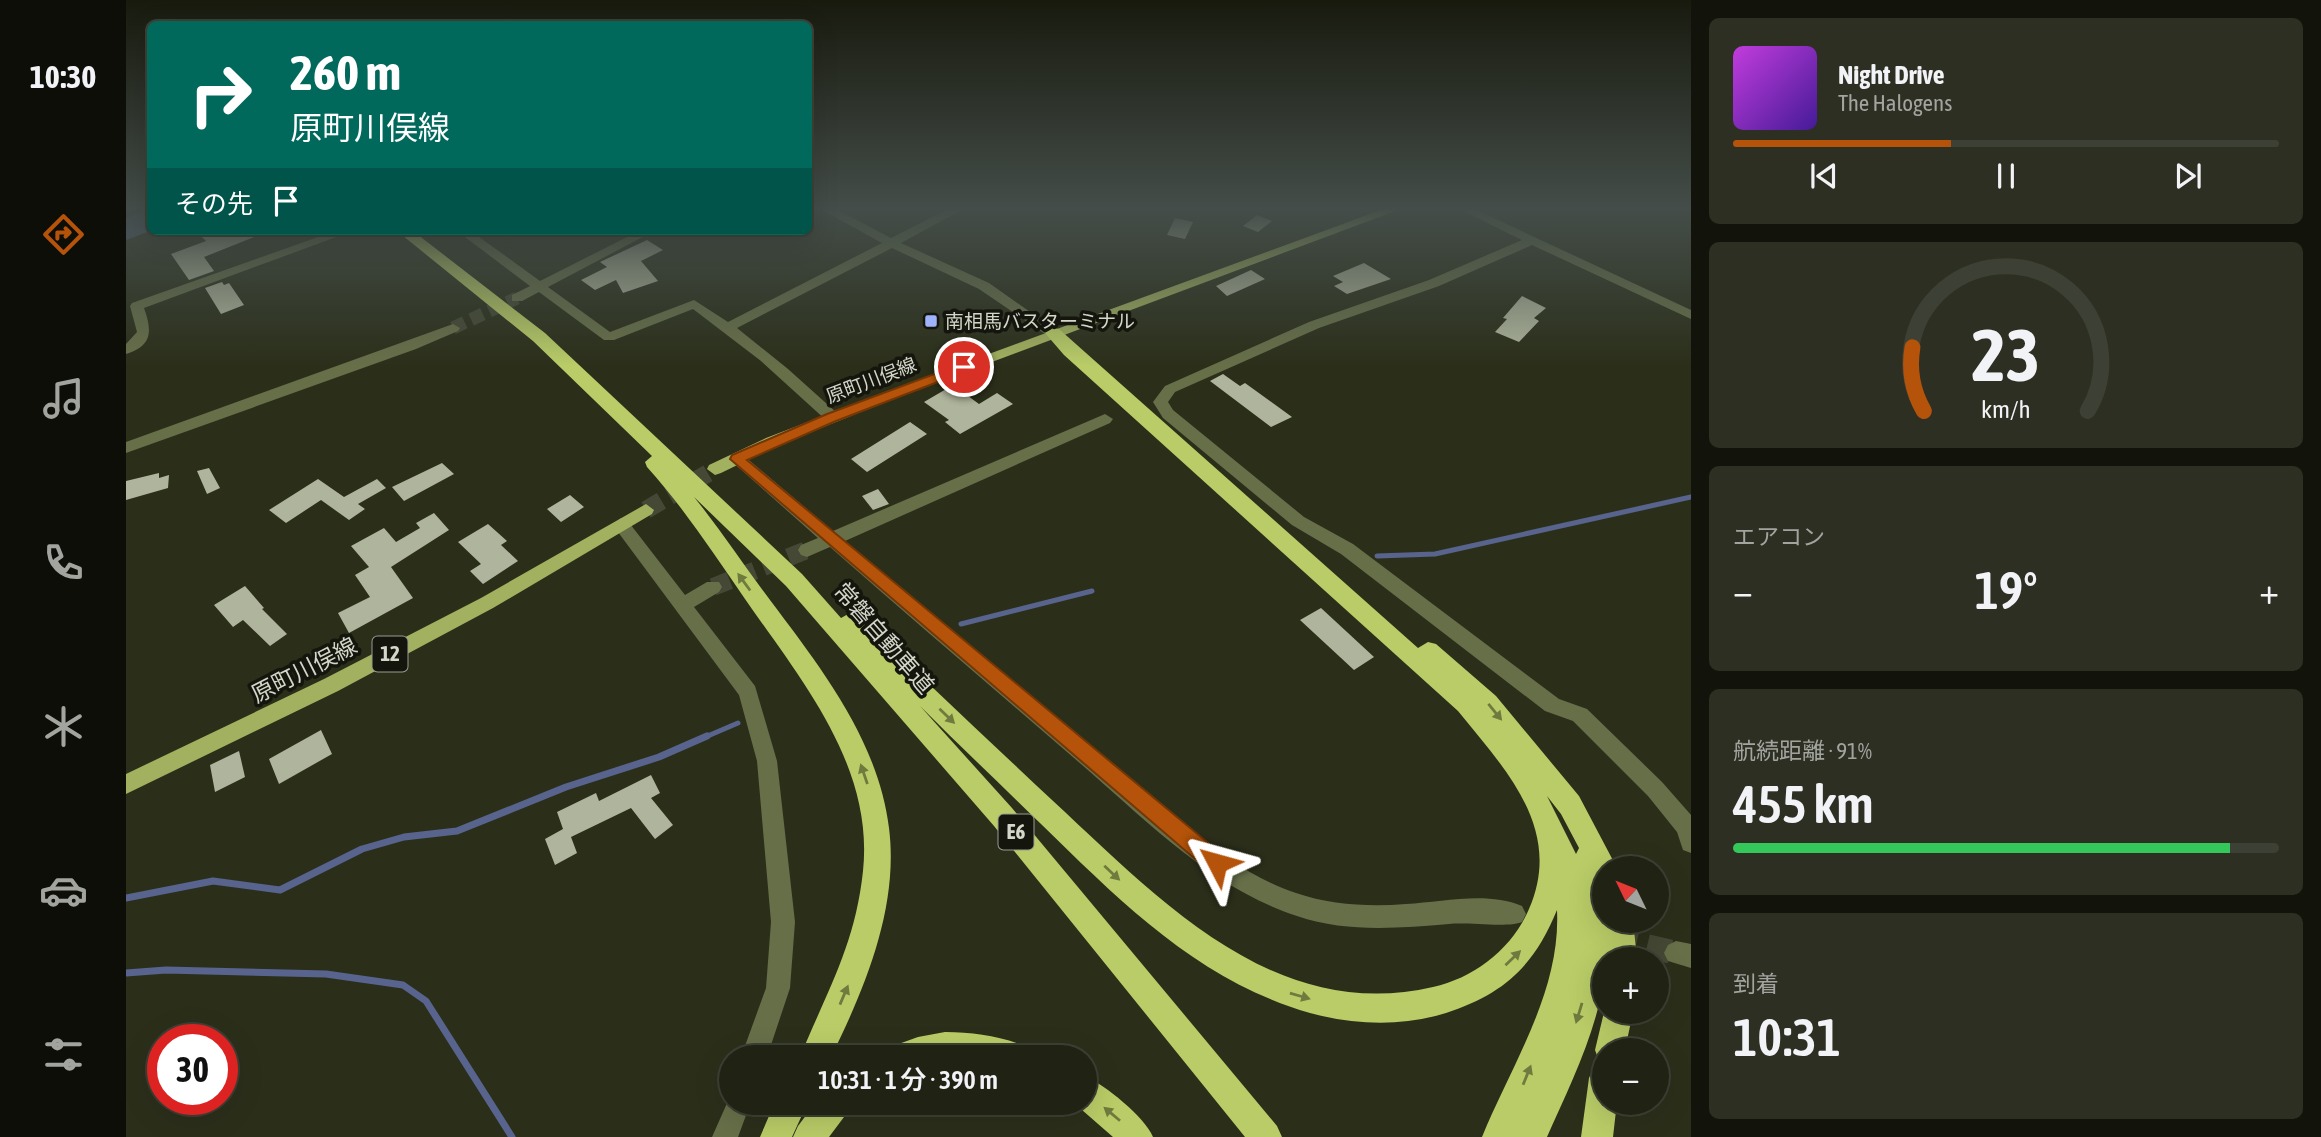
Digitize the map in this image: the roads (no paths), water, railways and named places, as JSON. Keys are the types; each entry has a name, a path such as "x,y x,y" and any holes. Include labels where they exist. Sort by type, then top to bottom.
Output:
{"highway":[{"name":"常磐自動車道","path":"441,260 540,337 753,538 842,632 1003,817 1266,1137"},
{"path":"1054,333 1070,351 1465,704 1586,841 1598,896 1595,947 1572,1037 1530,1137"},
{"path":"540,337 563,368 670,479 815,679 857,755 867,782 875,821 876,871 873,898 858,962 820,1045"},
{"path":"753,538 844,616 1167,924 1225,964 1286,992 1337,1005 1396,1009 1425,1005 1452,997 1496,974 1528,943 1540,915 1553,870 1560,814"},
{"path":"1560,814 1593,856"},
{"path":"1498,1137 1522,1088 1545,1030 1568,959 1572,932 1560,814"},
{"path":"1097,1102 1137,1137"},
{"path":"776,1137 786,1115"},
{"path":"808,1137 826,1115"},
{"path":"1597,1137 1600,1115"}],"main road":[{"name":"原町川俣線","path":"715,469 832,417 1254,260"},
{"name":"原町川俣線","path":"126,784 343,679 487,603 646,510"}],"street":[{"path":"126,350 142,339 145,332 137,306 265,260"},
{"path":"502,260 608,337 694,304 729,327 803,388 832,417"},
{"path":"517,298 591,260"},
{"path":"729,327 858,260"},
{"path":"928,260 984,286 1054,333"},
{"path":"1487,260 1434,283 1314,325 1170,389 1160,402 1168,414 1298,521 1347,549 1552,705 1580,715 1655,789 1686,826 1691,842"},
{"path":"1572,260 1691,315"},
{"path":"127,446 411,346 453,328"},
{"path":"807,550 1105,419"},
{"path":"737,459 1167,824 1252,887 1297,906 1340,917 1391,917 1465,911 1514,914"},
{"path":"621,524 748,692 767,761 783,922 778,988 758,1045"},
{"path":"681,606 713,587"},
{"path":"725,1137 733,1115"}],"waterway":[{"path":"1377,556 1435,554 1691,497"},
{"path":"961,624 1092,591"},
{"path":"703,738 738,723"},
{"path":"126,898 213,881 280,890 362,849 404,837 457,831 566,787 659,757 707,736"},
{"path":"126,973 166,970 326,974 403,985 426,1001 512,1137"}],"tunnel":[{"path":"453,328 517,298"},
{"path":"646,510 715,469"},
{"path":"713,587 807,550"},
{"path":"1613,938 1676,953"}],"place":[{"name":"南相馬バスターミナル","path":"931,321"}]}
